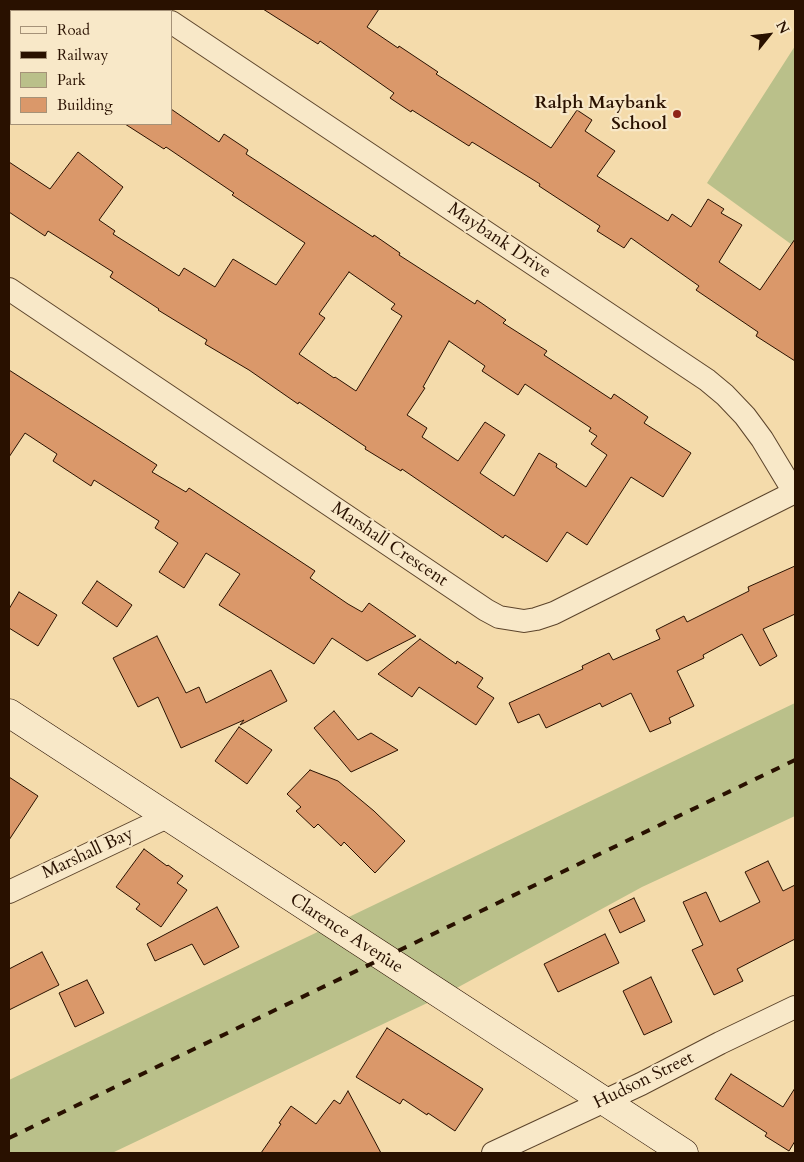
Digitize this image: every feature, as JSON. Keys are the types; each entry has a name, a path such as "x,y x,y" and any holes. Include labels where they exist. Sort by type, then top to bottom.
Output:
{"street":[{"name":"Maybank Drive","path":"172,23 707,380 745,416 762,439 795,492"},
{"name":"Marshall Crescent","path":"9,289 499,617 524,621 554,613 795,492"},
{"name":"Clarence Avenue","path":"9,713 684,1153"},
{"name":"Marshall Bay","path":"9,892 167,817"},
{"name":"Hudson Street","path":"493,1153 641,1084 795,1007"}],"green space":[{"path":"795,46 795,247 707,183"},
{"path":"795,703 795,816 642,887 442,996 112,1153 9,1153 9,1080"}],"building":[{"path":"263,9 379,9 367,27 398,48 399,46 438,72 436,74 551,148 577,110 592,120 585,131 615,151 597,176 668,221 672,214 691,227 708,199 724,209 721,213 742,225 719,262 760,290 795,239 795,361 756,336 758,332 696,290 699,286 631,238 624,248 597,231 600,226 539,186 540,184 472,142 469,146 412,110 411,112 390,98 394,93 320,41 318,44"},
{"path":"172,110 219,142 224,134 248,150 246,154 373,237 374,235 400,253 399,255 475,304 477,300 506,320 503,323 547,351 544,355 611,399 614,394 648,417 644,423 691,453 663,497 631,477 587,545 567,532 547,562 505,535 503,538 402,469 401,471 365,449 366,447 299,402 298,404 249,370 205,344 207,340 158,310 110,277 113,272 48,231 45,236 9,212 9,162 50,189 78,152 123,187 99,220 115,231 113,234 179,276 184,268 215,287 233,259 276,285 305,243 232,195 234,193 166,147 164,149 127,125 172,125","holes":["349,272 395,304 391,309 402,316 356,391 299,354 325,318 319,314","449,341 485,366 482,371 518,395 525,384 591,428 589,431 597,436 591,444 607,455 586,487 556,467 557,464 539,453 514,496 480,473 505,435 485,422 458,461 422,437 427,428 407,415 425,388 423,387"]},
{"path":"9,370 157,465 152,472 186,492 189,488 315,571 310,578 348,604 362,612 369,603 416,636 367,661 332,638 314,664 219,605 240,574 206,553 184,588 159,572 178,543 155,528 159,521 94,480 91,486 53,461 57,454 25,433 9,457"},
{"path":"795,566 795,614 763,629 777,656 760,666 742,634 703,655 704,658 677,671 694,706 669,718 671,723 650,732 631,693 602,707 600,703 546,728 539,714 518,723 509,703 583,669 582,666 609,653 613,660 660,639 656,630 684,616 687,622 749,591 748,587"},
{"path":"97,581 132,605 117,627 82,603"},
{"path":"19,592 57,615 38,646 9,628 9,609"},
{"path":"157,636 186,693 199,687 206,703 271,670 287,701 240,725 244,720 181,748 158,697 138,707 113,658"},
{"path":"420,639 456,664 457,661 483,678 477,687 494,698 476,725 419,687 412,697 378,674"},
{"path":"334,711 358,740 371,733 398,750 351,772 314,728"},
{"path":"239,727 272,750 247,784 215,761"},
{"path":"310,770 338,781 374,811 405,841 375,873 344,842 341,846 318,824 314,828 296,811 301,807 287,794"},
{"path":"9,777 38,796 9,840"},
{"path":"144,849 183,876 177,883 187,890 161,927 136,909 140,904 116,887"},
{"path":"768,861 783,891 795,885 795,939 737,969 743,981 714,995 692,950 703,945 683,902 706,892 720,922 760,902 745,872"},
{"path":"634,898 645,921 620,933 609,910"},
{"path":"217,907 239,947 204,965 192,944 155,961 147,944"},
{"path":"605,934 619,963 558,992 544,964"},
{"path":"42,952 59,985 9,1010 9,969"},
{"path":"651,977 672,1022 644,1035 623,991"},
{"path":"87,980 104,1013 75,1027 59,993"},
{"path":"387,1028 483,1089 455,1131 403,1099 400,1104 356,1077"},
{"path":"731,1074 783,1107 795,1088 795,1141 789,1151 765,1136 767,1133 715,1099"},
{"path":"348,1091 381,1153 261,1153 291,1106 316,1124 334,1100 340,1104"}],"railway":[{"path":"9,1138 795,760"}],"place":[{"name":"Ralph Maybank School","path":"677,114"}]}
